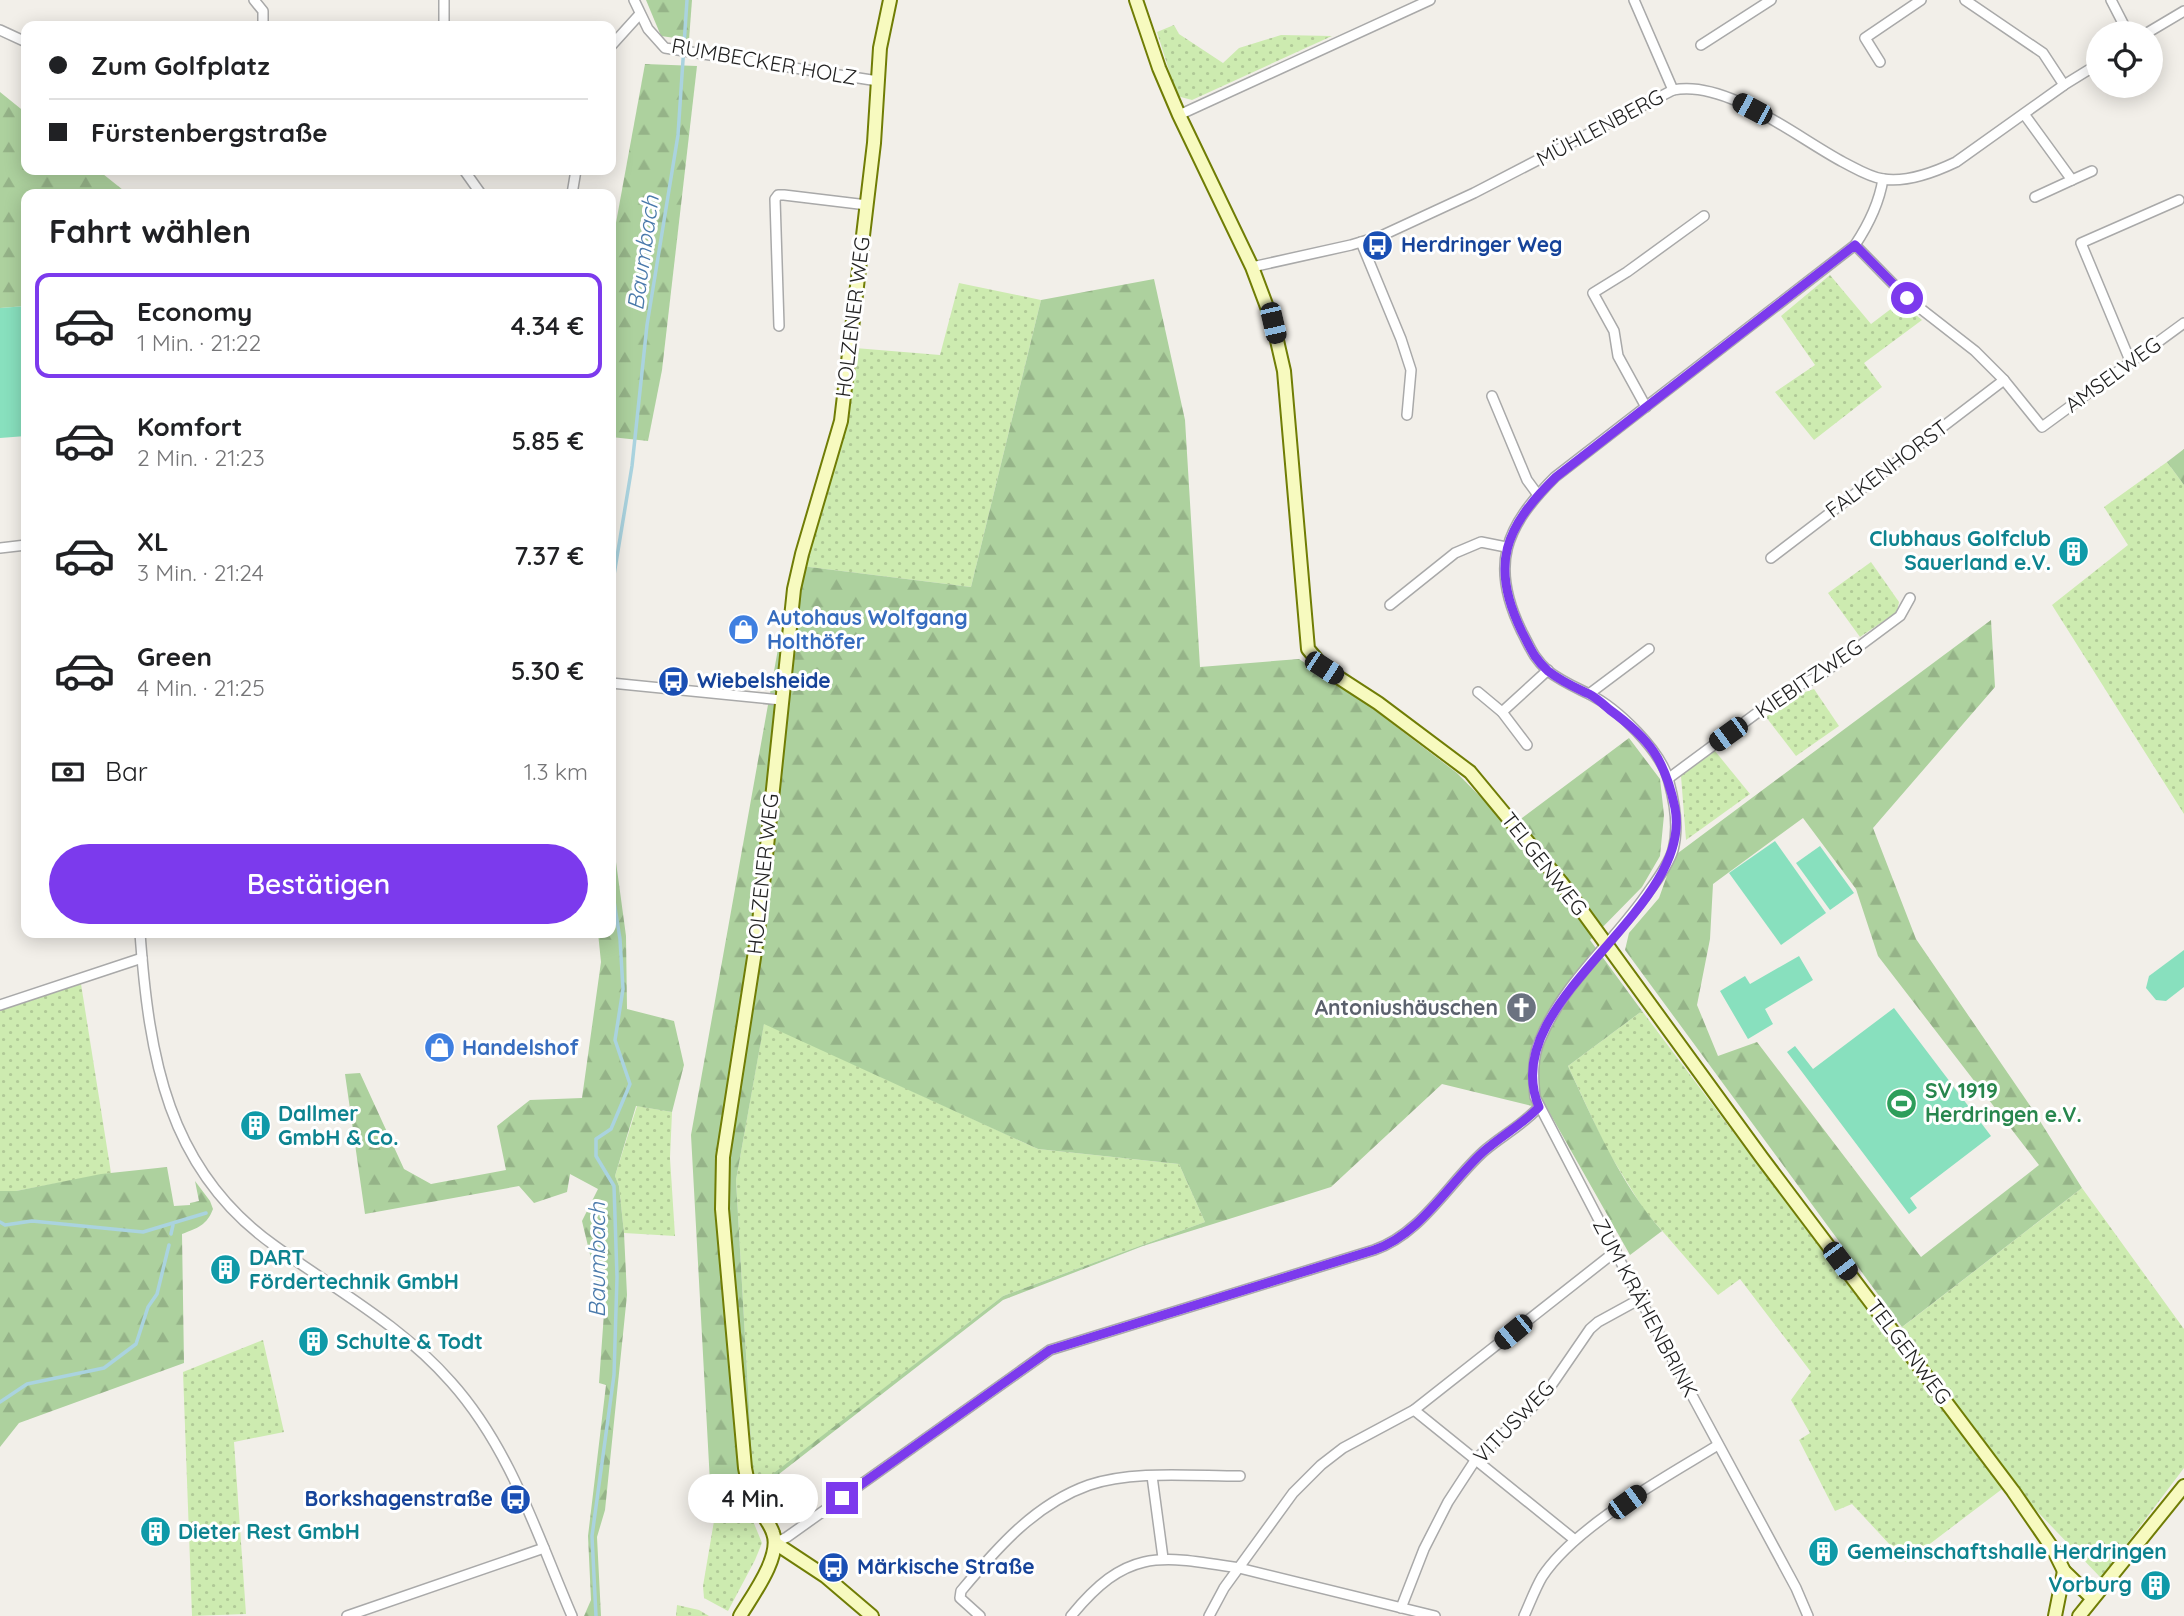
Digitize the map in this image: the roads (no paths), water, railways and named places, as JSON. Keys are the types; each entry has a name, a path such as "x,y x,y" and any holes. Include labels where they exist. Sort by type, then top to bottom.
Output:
{"main road":[{"name":"HOLZENER WEG","path":"775,1543 773,1532 754,1500 745,1468 722,1186 726,1132 758,932 781,700 797,573 841,421 867,205 880,48 890,0"},
{"path":"1136,0 1159,68 1179,115 1252,267"},
{"name":"TELGENWEG","path":"1252,267 1273,323 1284,371 1308,649 1324,668 1378,703 1470,772 1561,882 1762,1158 2013,1491 2053,1549 2064,1571 2092,1598"},
{"path":"2079,1616 2184,1486"},
{"path":"740,1616 767,1570 774,1554 775,1543 825,1576 872,1616"},
{"path":"2055,1616 2064,1571"}],"street":[{"path":"254,0 263,11 263,21"},
{"path":"444,0 444,21"},
{"name":"RUMBECKER HOLZ","path":"634,0 639,15 656,40 665,48 878,81"},
{"path":"1179,115 1430,0"},
{"path":"1634,0 1673,90"},
{"path":"1701,45 1771,0"},
{"path":"1880,62 1865,38 1920,0"},
{"path":"1965,0 2043,53 2064,85"},
{"path":"2111,0 2122,21"},
{"path":"2163,23 2184,11"},
{"path":"616,40 639,15"},
{"path":"0,30 21,40"},
{"name":"MÜHLENBERG","path":"1252,267 1381,236 1474,193 1673,90 1685,88 1717,92 1858,170 1883,179 1939,170 1956,162 2086,71"},
{"path":"2024,114 2072,180"},
{"path":"2035,197 2092,171"},
{"path":"1669,779 1645,739 1589,694 1576,690 1548,670 1529,650 1512,612 1505,571 1506,547 1514,526 1538,495 1575,461 1855,245 1880,199 1883,179"},
{"path":"779,326 775,199 778,195 785,195 867,205"},
{"path":"2131,363 2081,243 2179,200"},
{"path":"1646,407 1618,356 1615,331 1593,293 1627,272 1704,216"},
{"path":"1362,242 1411,370 1407,415"},
{"path":"1855,245 1907,298 1975,351 2004,380"},
{"name":"AMSELWEG","path":"2004,380 2042,427 2184,323"},
{"name":"FALKENHORST","path":"1771,558 2004,380"},
{"path":"1492,396 1527,480 1538,495"},
{"path":"1390,605 1455,554 1481,542 1506,547"},
{"path":"0,548 21,546"},
{"name":"KIEBITZWEG","path":"1669,779 1788,690 1818,677 1900,616 1910,598"},
{"path":"1589,694 1649,649"},
{"path":"1502,712 1548,670"},
{"path":"616,683 781,700"},
{"path":"1478,692 1502,712 1527,745"},
{"name":"ZUM KRÄHENBRINK","path":"1669,779 1676,817 1673,851 1640,904 1554,1013 1539,1041 1533,1084 1539,1107 1796,1588 1808,1616"},
{"path":"140,938 152,1028 163,1086 179,1133 199,1168 223,1199 261,1235 381,1317 451,1381 506,1461 572,1616"},
{"path":"0,1005 142,958"},
{"path":"775,1543 1050,1350 1374,1250 1396,1240 1416,1224 1482,1153 1539,1107"},
{"path":"1209,1616 1238,1568 1293,1493 1321,1465 1343,1448 1414,1410 1616,1251"},
{"name":"VITUSWEG","path":"1401,1608 1424,1549 1448,1502 1476,1459 1544,1396 1598,1321 1640,1299"},
{"path":"1414,1410 1575,1540"},
{"path":"1524,1616 1542,1577 1575,1540 1645,1490 1718,1445"},
{"path":"1152,1476 1163,1558"},
{"path":"981,1616 964,1604 960,1598 961,1591 1004,1542 1029,1520 1069,1494 1090,1485 1116,1479 1152,1476 1240,1476"},
{"path":"347,1616 544,1548"},
{"path":"1071,1616 1096,1590 1124,1568 1163,1558 1238,1568 1435,1616"}],"waterway":[{"name":"Baumbach","path":"616,563 632,466 647,325 678,135 687,0"},
{"name":"Baumbach","path":"596,1616 592,1536 614,1375 617,1277 614,1186 596,1156 596,1139 611,1129 630,1084 615,1040 623,989 616,914"},
{"path":"0,1222 5,1225 32,1221 143,1232 206,1213"},
{"path":"171,1234 173,1225"},
{"path":"0,1402 27,1384 104,1368 136,1344 148,1307 157,1294 169,1245"}],"place":[{"name":"Herdringer Weg","path":"1378,245"},
{"name":"Clubhaus Golfclub Sauerland e.V.","path":"2074,551"},
{"name":"Autohaus Wolfgang Holthöfer","path":"744,630"},
{"name":"Wiebelsheide","path":"674,681"},
{"name":"Antoniushäuschen","path":"1521,1008"},
{"name":"Handelshof","path":"439,1048"},
{"name":"SV 1919 Herdringen e.V.","path":"1902,1103"},
{"name":"Dallmer GmbH & Co.","path":"255,1126"},
{"name":"DART Fördertechnik GmbH","path":"226,1270"},
{"name":"Schulte & Todt","path":"313,1342"},
{"name":"Borkshagenstraße","path":"516,1499"},
{"name":"Dieter Rest GmbH","path":"155,1532"},
{"name":"Gemeinschaftshalle Herdringen","path":"1824,1552"},
{"name":"Märkische Straße","path":"834,1567"},
{"name":"Vorburg","path":"2155,1585"}]}
